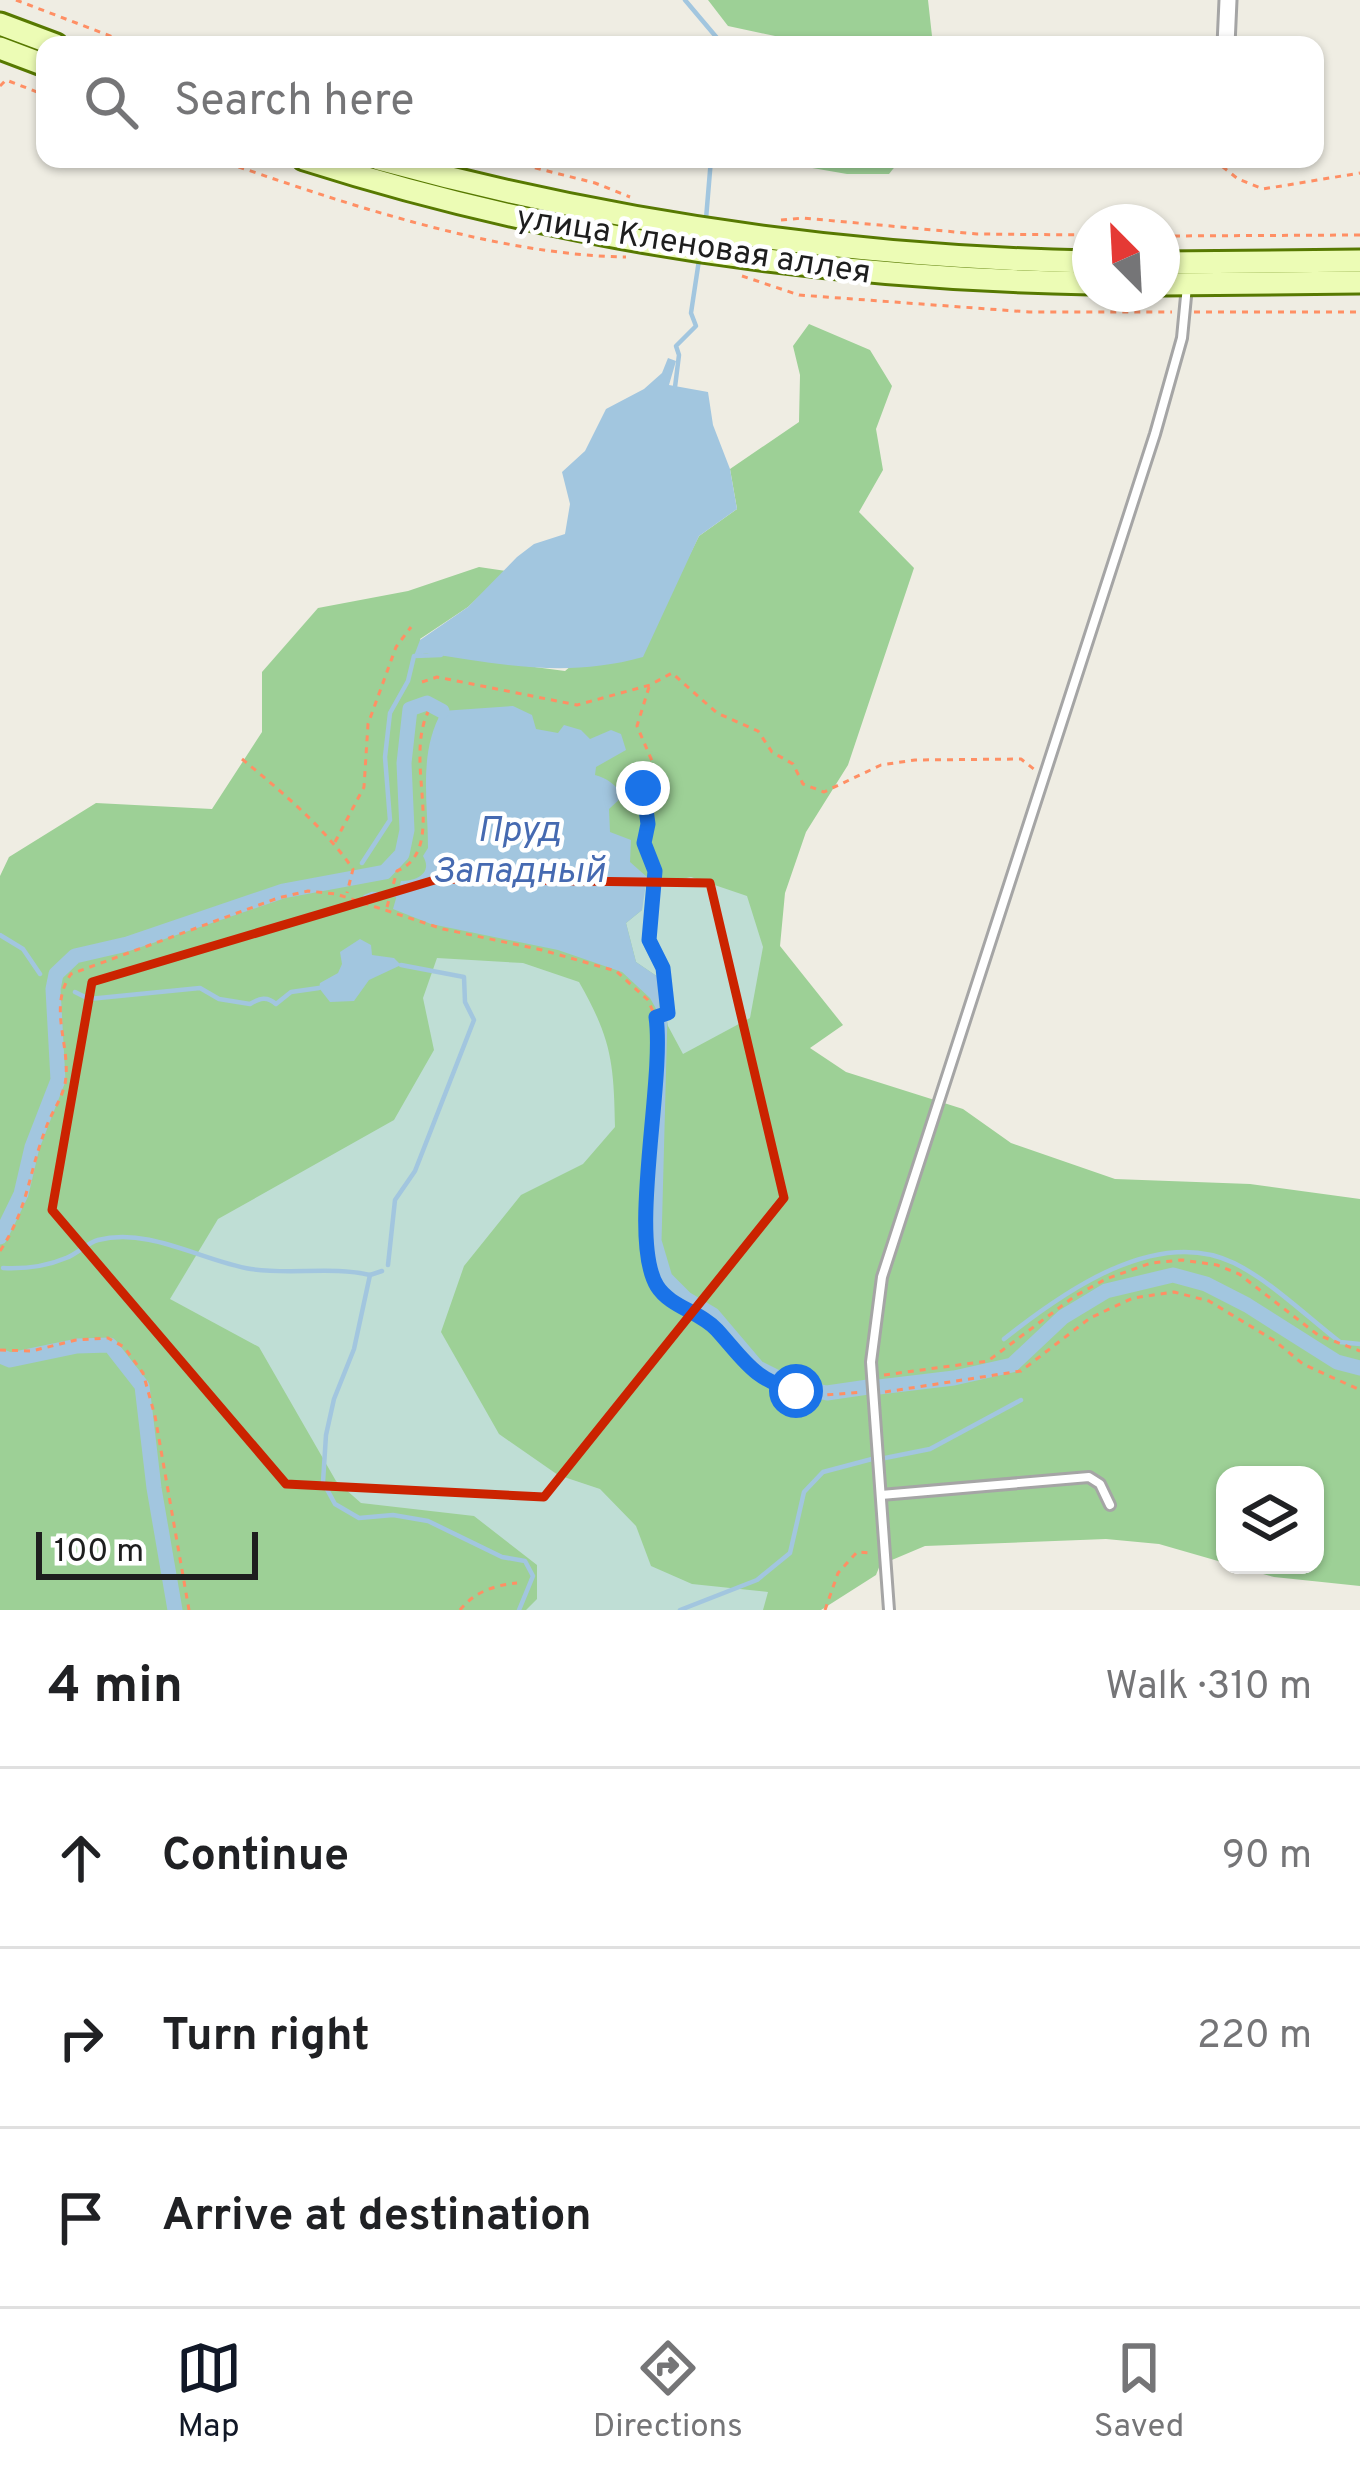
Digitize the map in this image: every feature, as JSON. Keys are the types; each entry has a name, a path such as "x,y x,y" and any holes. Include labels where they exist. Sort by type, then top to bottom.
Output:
{"street":[{"path":"1226,36 1228,0"},
{"path":"6,40 36,43"},
{"path":"6,40 36,58"},
{"name":"улица Кленовая аллея","path":"335,168 450,201 666,234"},
{"name":"улица Кленовая аллея","path":"413,168 727,253 888,273 1072,282"},
{"name":"улица Кленовая аллея","path":"727,253 890,252 1072,261"},
{"path":"1180,263 1360,261"},
{"path":"1180,284 1360,282"}],"lane":[{"path":"889,1610 872,1376 882,1277 1172,378 1187,284"},
{"path":"881,1495 1089,1477 1100,1484 1110,1505"}],"path":[{"path":"16,0 110,36"},
{"path":"0,86 6,80 36,92"},
{"path":"242,168 460,232 583,256 644,258"},
{"path":"536,168 631,197"},
{"path":"1224,168 1263,189 1360,172"},
{"path":"769,221 803,218 976,234 1072,235"},
{"path":"1180,236 1360,235"},
{"path":"727,253 800,295 1030,312 1360,312"},
{"path":"335,842 364,787 368,724 396,647 410,626"},
{"path":"422,682 437,677 577,705 650,685 672,673 717,712 758,731 772,752 793,764 803,784 824,792 881,765 915,760 1021,759 1046,778"},
{"path":"650,685 638,726 652,761 643,788 648,824 644,843 655,871 649,940 663,968 668,1013 656,1017"},
{"path":"387,909 398,872 412,865 422,847 418,746 428,712"},
{"path":"242,759 286,792 309,823 335,842 353,869 346,897"},
{"path":"0,1251 27,1201 46,1128 65,1084 60,1001 62,986 71,974 308,891 346,897 442,929 616,971 648,1000 656,1017 657,1072 646,1199 648,1245 657,1286 716,1329 739,1360 765,1380 813,1396 1021,1371 1090,1318 1133,1298 1174,1292 1209,1301 1303,1364 1360,1390"},
{"path":"872,1376 988,1361 1075,1296 1106,1279 1151,1263 1182,1260 1217,1264 1239,1274 1318,1335 1360,1351"},
{"path":"0,1350 32,1351 108,1338 124,1347 143,1372 189,1610"},
{"path":"825,1610 838,1574 857,1552 886,1556"},
{"path":"460,1610 483,1592 518,1583"}],"highlighted area":[{"path":"438,879 710,883 784,1198 544,1497 286,1484 52,1210 92,982"}],"green space":[{"path":"708,0 928,0 932,36 775,36 728,26"},
{"path":"812,168 894,168 889,174"},
{"path":"809,324 870,350 892,386 876,429 883,470 859,512 914,568 848,765 806,832 785,893 780,946 843,1025 810,1048 846,1072 963,1109 1011,1143 1115,1179 1250,1184 1360,1199 1360,1586 1263,1574 1324,1574 1324,1466 1216,1466 1216,1560 1159,1544 1106,1539 925,1546 880,1565 876,1575 821,1610 0,1610 0,876 9,857 96,803 212,809 262,732 262,672 318,608 408,591 479,567 506,571 468,607 420,639 427,653 565,671 680,574 699,536 737,509 730,469 799,422 800,375 793,346"}],"shaded area":[{"path":"691,877 747,896 763,947 750,1018 683,1054 668,1026 658,977 636,962 626,923 642,910 643,888"},
{"path":"437,958 523,963 579,982 609,1051 615,1127 583,1164 521,1195 464,1266 441,1332 499,1434 558,1475 600,1489 636,1526 651,1566 692,1584 768,1592 763,1610 526,1610 537,1599 537,1565 474,1516 361,1503 336,1481 259,1347 170,1299 218,1219 394,1120 434,1050 423,998"}],"water":[{"path":"668,358 676,361 669,385 708,392 737,509 699,536 643,657 561,668 427,653 414,656 420,640 468,607 517,557 534,544 565,534 570,504 562,472 585,451 606,409 644,389 662,373"},
{"name":"Пруд Западный","path":"513,706 532,715 536,729 558,733 564,725 581,730 590,739 611,730 621,734 626,750 596,767 595,775 620,793 622,797 609,809 610,832 631,840 630,862 647,877 642,910 626,923 636,962 658,977 660,1016 650,998 622,972 558,950 431,924 393,909 401,881 418,878 426,867 427,761 442,711"},
{"path":"360,939 371,945 372,955 394,958 401,965 369,980 354,1001 330,1002 320,983 338,973 340,952"}],"waterway":[{"path":"685,0 715,36"},
{"path":"706,219 710,168"},
{"path":"675,387 676,346 696,326 691,313 699,260"},
{"path":"362,863 390,820 385,757 390,713 408,681 414,656 441,655"},
{"path":"0,1237 21,1194 32,1147 58,1080 56,974 75,956 127,944 283,891 385,872 402,854 407,830 404,763 410,709 427,703 442,711"},
{"path":"365,897 397,895"},
{"path":"0,935 23,949 40,974"},
{"path":"388,1265 395,1200 415,1171 474,1020 465,1002 464,977 401,965"},
{"path":"75,992 89,999 200,988 219,999 250,1004 266,999 276,1004 291,992 319,988"},
{"path":"660,1016 654,1241 665,1278 686,1299 713,1315 758,1368 796,1387 827,1393 868,1387"},
{"path":"3,1268 51,1264 94,1241 117,1237 156,1241 251,1269 370,1275"},
{"path":"1004,1339 1082,1285 1142,1258 1173,1252 1204,1253 1234,1263 1275,1289 1340,1342 1360,1344"},
{"path":"382,1271 370,1275 354,1349 334,1399 323,1482 335,1504 359,1518 393,1515 428,1521 502,1557 525,1561 533,1576 519,1610"},
{"path":"879,1387 1012,1365 1063,1317 1106,1291 1173,1275 1206,1284 1337,1362 1360,1368"},
{"path":"0,1356 10,1360 77,1346 110,1345 142,1386 175,1610"},
{"path":"885,1458 930,1449 1021,1400"},
{"path":"680,1610 757,1580 790,1553 804,1492 823,1472 872,1459"}],"route":[{"path":"643,788 648,824 644,843 655,871 649,940 663,968 668,1013 656,1017 657,1072 646,1199 648,1245 657,1286 716,1329 739,1360 765,1380 796,1391"}]}
